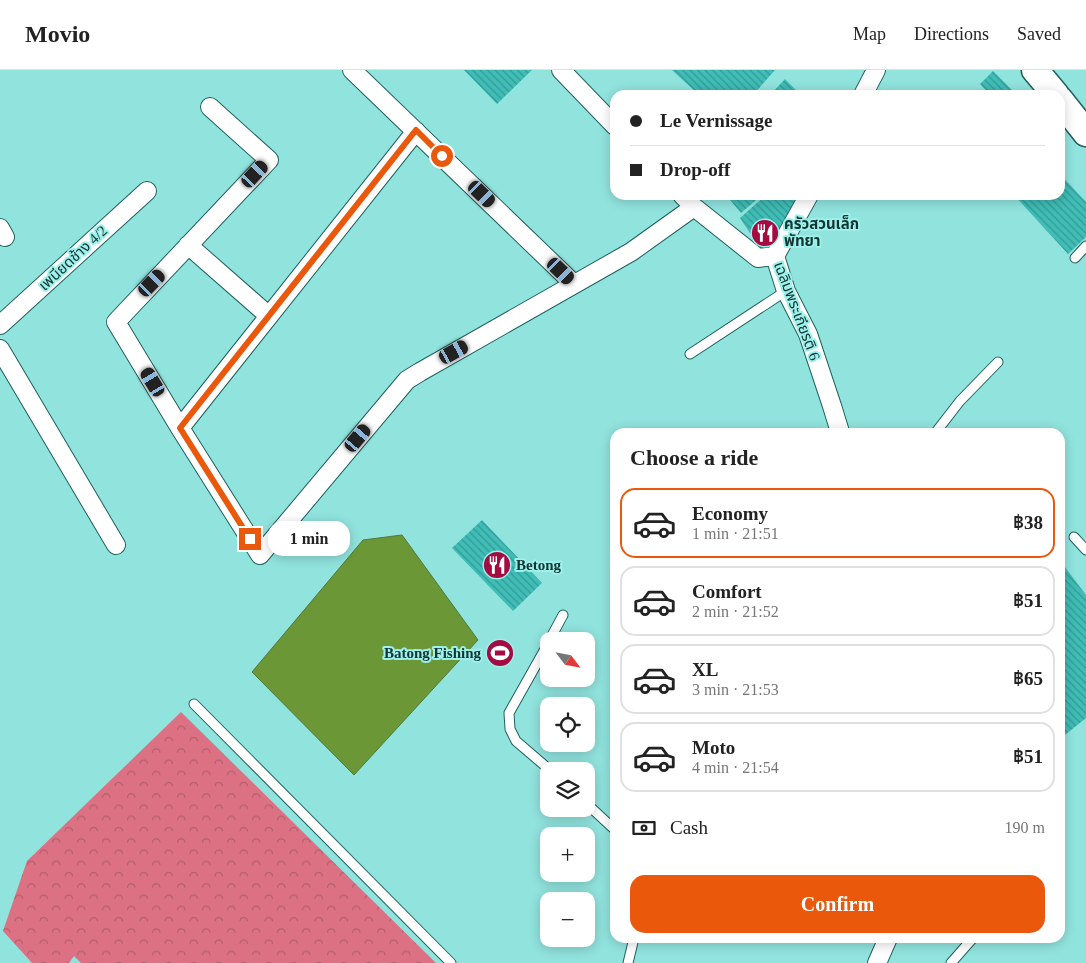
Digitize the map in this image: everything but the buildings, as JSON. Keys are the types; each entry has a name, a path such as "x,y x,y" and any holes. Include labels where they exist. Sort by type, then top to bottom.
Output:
{"main road":[{"path":"1035,70 1052,90"},
{"path":"1065,106 1086,133"}],"street":[{"path":"352,70 574,284"},
{"path":"561,70 610,121"},
{"path":"865,90 871,73"},
{"path":"210,108 269,160 116,322 260,555 407,380 631,252 688,201 758,258 775,256"},
{"path":"180,428 416,130"},
{"name":"เพนียดช้าง 4/2","path":"0,325 147,191"},
{"name":"เฉลิมพระเกียรติ 6","path":"806,200 775,256 786,291 808,334 839,428"},
{"path":"188,245 269,316"},
{"path":"0,349 116,545"},
{"path":"877,963 886,943"}],"lane":[{"path":"1075,258 1086,246"},
{"path":"690,354 786,291"},
{"path":"939,428 960,401 998,362"},
{"path":"1074,536 1086,550"},
{"path":"554,632 563,615"},
{"path":"540,657 509,713 510,729 516,741 540,762"},
{"path":"194,704 451,963"},
{"path":"595,811 610,825"},
{"path":"628,963 633,943"},
{"path":"951,963 969,943"}],"green space":[{"path":"181,712 436,963 81,963 74,956 69,963 32,963 3,931 27,861"}],"shaded area":[{"path":"402,535 478,640 354,775 252,672 363,540"}],"place":[{"name":"ครัวสวนเล็ก พัทยา","path":"765,233"},
{"name":"Betong","path":"497,565"},
{"name":"Batong Fishing","path":"500,653"}],"route":[{"path":"250,539 180,428 416,130 442,156"}]}
